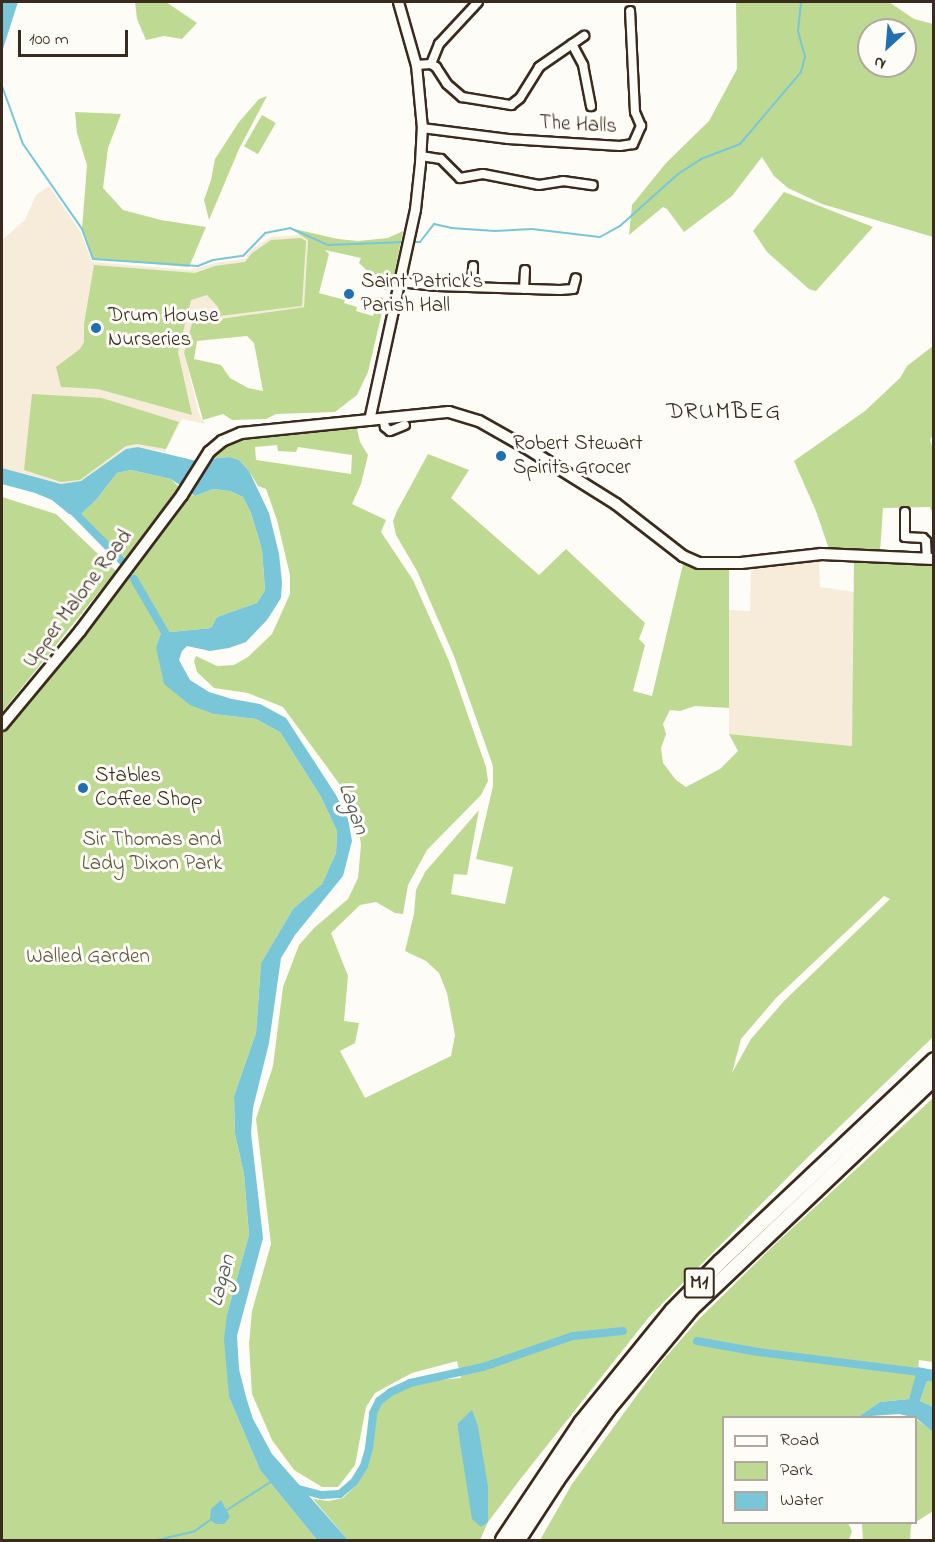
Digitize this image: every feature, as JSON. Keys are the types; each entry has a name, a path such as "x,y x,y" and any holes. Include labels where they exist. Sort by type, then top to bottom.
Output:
{"highway":[{"name":"M1","path":"503,1540 581,1423 672,1311 720,1262 933,1060"},
{"name":"M1","path":"518,1540 556,1480 601,1418 692,1308 933,1078"}],"main road":[{"path":"369,420 449,412 479,422 616,504 683,556 699,562 741,563 805,554 930,558"},
{"name":"Upper Malone Road","path":"2,725 48,671 126,569 182,495 209,452 222,441 241,433 369,420"}],"street":[{"path":"369,420 407,248 417,195 421,156 422,129 416,65 398,2"},
{"path":"431,63 439,44 478,2"},
{"name":"The Halls","path":"422,129 508,139 620,146 633,144 641,126 635,112 630,11"},
{"path":"431,63 447,84 462,97 500,104 516,104 539,67 584,36"},
{"path":"572,44 583,65 591,105"},
{"path":"416,65 431,63"},
{"path":"421,156 441,159 460,178 483,174 539,185 563,181 593,185"},
{"path":"472,287 473,266"},
{"path":"524,289 525,270"},
{"path":"399,282 472,287 573,289 576,278"},
{"path":"383,418 385,428 390,431 405,425"},
{"path":"905,512 905,537 922,538 926,541 930,558"}],"shaded area":[{"name":"Drum House Nurseries","path":"49,186 80,231 92,262 190,270 215,263 245,259 251,250 271,237 301,235 308,240 304,307 220,319 213,315 184,353 199,414 205,424 182,419 165,452 138,447 126,449 81,481 61,484 2,468 2,240 25,220 36,195"},
{"path":"819,559 820,587 855,592 852,746 729,734 729,610 750,611 751,566"}],"green space":[{"path":"135,2 166,2 197,23 182,39 164,36 146,40 137,19"},
{"path":"736,2 889,2 913,18 857,18 857,78 917,78 917,20 933,24 933,237 822,204 788,188 774,176 762,157 732,196 684,232 663,207 629,235 632,205 666,163 709,121 737,69"},
{"path":"267,96 239,149 209,220 204,200 215,159 239,122 259,99"},
{"path":"75,112 121,114 108,148 103,188 123,210 161,220 206,227 189,267 93,259 82,229 87,165 77,133"},
{"path":"262,115 276,123 258,154 244,146"},
{"path":"784,192 873,227 816,291 809,289 767,252 753,231"},
{"path":"290,228 358,241 388,238 403,231 392,285 386,290 377,288 378,281 359,263 361,258 325,250 329,254 319,293 345,300 344,303 357,307 356,311 373,316 378,297 383,298 384,304 368,372 357,395 335,412 276,414 266,419 232,420 223,414 203,420 184,353 194,316 213,315 220,319 304,307 308,240","holes":["247,336 254,343 263,391 248,388 230,378 221,365 194,359 197,341"]},
{"path":"301,238 306,241 302,306 220,316 218,307 207,295 191,300 178,352 192,415 98,389 61,387 56,367 80,349 84,342 84,324 94,265 195,273 215,266 245,262 252,253 271,240"},
{"path":"933,346 934,432 930,440 933,450 933,515 930,507 883,508 880,551 829,549 816,511 794,461 865,411 900,378 907,366"},
{"path":"32,394 102,398 179,422 166,449 137,444 126,446 80,480 61,482 24,470"},
{"path":"356,424 360,442 368,455 361,484 352,504 386,520 381,532 413,580 449,661 486,767 488,781 481,795 427,850 408,885 403,914 395,913 376,902 360,905 331,933 348,976 344,1021 359,1023 355,1043 340,1051 365,1098 451,1056 455,1035 447,993 439,973 426,961 405,951 414,914 416,890 425,872 479,810 467,875 454,874 451,894 505,904 513,867 476,859 493,786 493,766 454,656 417,571 396,535 393,521 428,454 469,470 451,498 539,575 566,549 645,623 639,639 645,645 633,691 652,696 683,564 710,569 729,569 729,708 695,706 680,711 670,710 663,724 666,734 661,748 663,763 676,780 686,787 720,769 738,751 729,734 852,746 854,560 933,566 933,1037 807,1158 649,1317 522,1477 488,1522 480,1540 348,1540 313,1499 329,1501 343,1498 356,1485 368,1466 375,1412 381,1402 417,1382 461,1378 457,1361 412,1373 375,1393 366,1407 355,1465 338,1487 322,1487 294,1470 272,1440 252,1394 249,1344 252,1311 271,1244 256,1119 273,1066 283,987 299,945 314,928 348,899 358,878 361,845 357,819 338,782 283,707 248,693 214,688 197,672 194,661 196,656 217,666 234,665 248,657 272,634 290,594 290,575 277,520 266,489 258,486 239,460 230,457 217,458 205,463 230,438 344,429","holes":["277,445 278,451 296,452 298,447 352,455 351,474 256,460 255,447","884,896 890,899 784,1001 751,1039 732,1073 741,1039 776,998","472,1411 464,1462 457,1424"]},
{"path":"131,470 171,479 179,487 125,558 80,515 96,500 117,473"},
{"name":"Sir Thomas and Lady Dixon Park","path":"213,489 230,491 243,497 251,513 262,550 265,590 257,603 217,617 211,628 161,633 156,647 214,714 256,719 280,732 321,797 337,831 336,853 322,884 293,909 261,963 256,1033 234,1096 235,1134 244,1174 249,1235 227,1314 229,1397 260,1470 317,1540 2,1540 2,727 133,560 190,494 195,496"},
{"path":"2,497 56,514 116,571 2,712"},
{"path":"933,1098 933,1362 919,1360 917,1379 909,1399 880,1402 859,1416 722,1416 722,1524 848,1524 852,1531 849,1540 540,1540 572,1484 659,1365 697,1321 772,1247"},
{"path":"927,1381 933,1382 933,1407 920,1401"},
{"path":"917,1420 934,1432 933,1511 917,1521"},
{"path":"862,1524 912,1524 910,1540 863,1540"}],"water":[{"path":"2,2 18,2 2,52"},
{"path":"138,447 205,463 217,458 230,457 239,460 249,471 269,513 279,554 281,598 267,620 246,642 210,651 187,646 182,651 179,660 190,680 209,692 260,704 286,718 336,795 348,819 352,841 343,876 295,935 281,958 269,1043 253,1108 251,1133 263,1238 237,1336 239,1369 246,1397 253,1419 272,1454 348,1540 317,1540 260,1470 229,1397 224,1339 227,1314 249,1235 244,1174 235,1134 234,1096 256,1033 261,963 293,909 322,884 336,853 337,831 321,797 280,732 256,719 214,714 190,705 164,684 156,647 161,633 211,628 217,617 257,603 265,590 262,550 251,513 243,497 230,491 213,489 195,496 171,479 131,470 117,473 96,500 80,515 69,514 52,500 35,493 2,484 2,468 61,484 81,481 126,449"},
{"path":"918,1367 933,1370 933,1382 927,1381 920,1401 933,1407 933,1432 917,1419 917,1416 899,1414 859,1416 880,1402 909,1399"},
{"path":"472,1410 478,1426 488,1487 488,1522 481,1527 472,1519 457,1424"},
{"path":"221,1500 230,1517 224,1524 216,1524 210,1520 211,1509"}],"waterway":[{"path":"410,242 420,242 434,224 451,228 495,231 532,229 600,237 620,226 678,174 701,159 740,144 801,72 805,57 798,31 801,2"},
{"path":"2,86 23,144 82,229 93,259 198,266 213,260 243,256 265,233 290,228 328,245 404,242"},
{"path":"69,507 122,561"},
{"path":"134,579 170,641"},
{"path":"295,1488 322,1495 340,1494 354,1482 364,1466 369,1448 373,1413 379,1401 391,1392 410,1383 483,1367 573,1336 623,1331"},
{"path":"697,1341 758,1352 934,1374"},
{"path":"227,1510 272,1481"},
{"path":"157,1540 195,1531 210,1520"}],"place":[{"name":"Saint Patrick's Parish Hall","path":"349,294"},
{"name":"Drum House Nurseries","path":"96,328"},
{"name":"Robert Stewart Spirits Grocer","path":"501,456"},
{"name":"Stables Coffee Shop","path":"83,788"}],"district":[{"name":"DRUMBEG","path":"724,413"}],"water label":[{"name":"Lagan","path":"352,809"},
{"name":"Lagan","path":"223,1281"}],"park label":[{"name":"Walled Garden","path":"88,957"}]}
